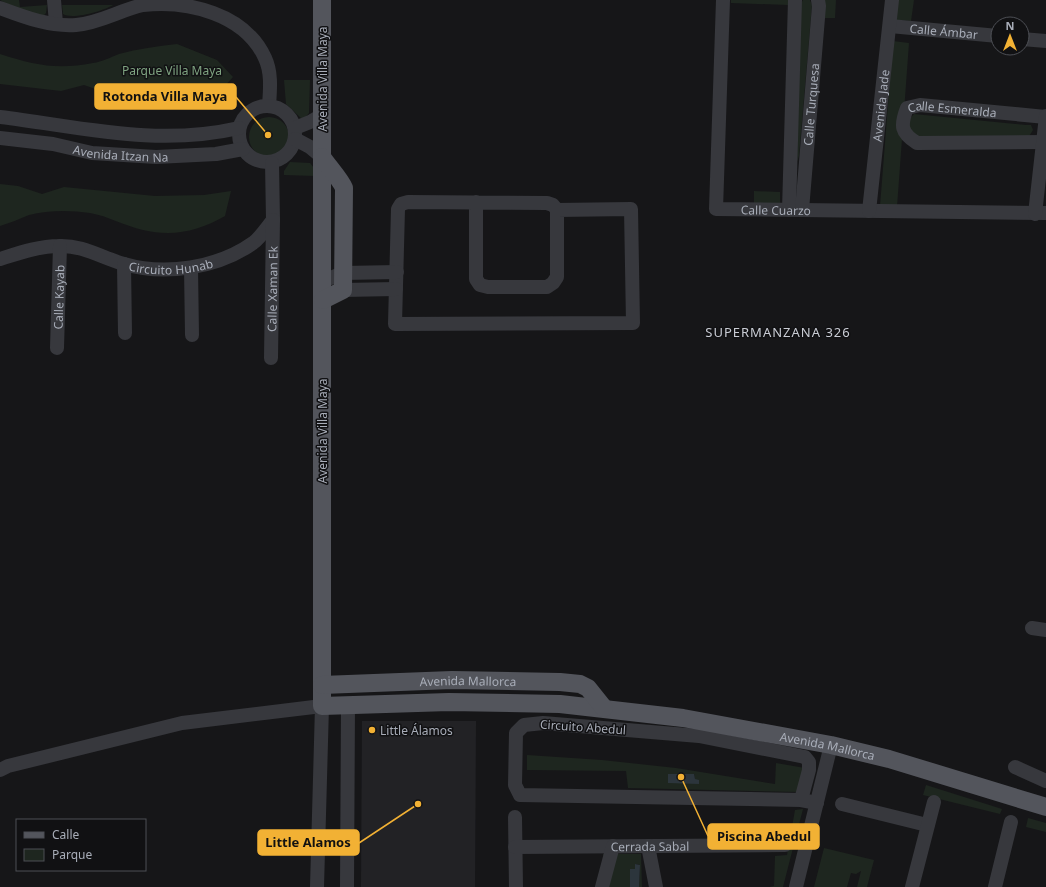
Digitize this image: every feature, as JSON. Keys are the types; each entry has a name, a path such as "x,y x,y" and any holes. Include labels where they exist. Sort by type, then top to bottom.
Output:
{"main road":[{"name":"Avenida Villa Maya","path":"322,0 322,706"},
{"path":"322,157 332,173 342,182 344,188 343,281 323,300"},
{"name":"Avenida Mallorca","path":"322,685 452,680 560,682 580,684 588,688 604,708"},
{"name":"Avenida Mallorca","path":"322,706 449,702 560,704 682,718 831,745 889,759 1046,807"}],"street":[{"path":"54,0 56,23"},
{"name":"Calle Cuarzo","path":"723,0 716,209 1040,213"},
{"name":"Calle Turquesa","path":"795,0 795,210"},
{"name":"Calle Turquesa","path":"795,210 819,6 818,0"},
{"name":"Avenida Jade","path":"870,211 892,0"},
{"path":"0,8 33,20 76,25 99,20 130,4 196,3 223,16 245,31 256,42 265,59 270,76 269,106"},
{"name":"Calle Ámbar","path":"890,26 990,35"},
{"path":"1030,40 1046,41"},
{"name":"Calle Esmeralda","path":"1044,142 917,143 906,136 902,122 907,108 920,104 1046,117"},
{"path":"269,106 286,113 291,119 295,133 293,148 288,155 272,163 255,160 243,149 238,136 239,128 247,114 261,107 269,106"},
{"path":"295,133 322,115"},
{"name":"Avenida Itzan Na","path":"0,117 56,124 96,132 157,137 215,134 239,128"},
{"path":"1040,213 1046,117"},
{"path":"53,144 56,124"},
{"path":"295,133 322,157"},
{"name":"Avenida Itzan Na","path":"0,138 53,144 92,153 156,157 216,154 243,149"},
{"path":"272,163 273,220"},
{"path":"476,202 476,279 480,285 488,287 548,287 557,277 557,210 553,205 547,203 476,202 408,202 401,204 398,209 395,324 633,323 631,208 557,210"},
{"name":"Circuito Hunab","path":"0,259 26,250 60,246 81,248 124,264 157,269 191,268 236,254 254,242 273,220"},
{"name":"Calle Xaman Ek","path":"271,358 273,220"},
{"name":"Calle Kayab","path":"57,348 60,246"},
{"path":"124,264 125,333"},
{"path":"191,268 192,335"},
{"path":"343,281 397,272"},
{"path":"323,280 343,281 396,289"},
{"path":"1032,628 1046,630"},
{"path":"347,887 348,705"},
{"path":"0,770 8,766 182,722 322,706 317,887"},
{"name":"Circuito Abedul","path":"801,800 809,770 809,762 805,757 691,735 543,723 524,725 516,732 516,785 520,794 801,800 817,803"},
{"path":"796,887 831,745"},
{"path":"1015,767 1046,781"},
{"path":"912,887 934,802"},
{"path":"842,804 927,825"},
{"path":"516,817 516,887"},
{"path":"995,887 1011,822"},
{"name":"Cerrada Sabal","path":"516,847 785,845"},
{"path":"602,887 613,846"},
{"path":"648,846 656,887"}],"shaded area":[{"path":"362,721 476,721 475,887 361,887"},
{"path":"668,774 694,774 695,779 699,780 699,784 668,783"},
{"path":"635,864 640,865 639,887 630,887 630,869 635,869"}],"green space":[{"path":"0,0 19,0 20,7 47,5 46,13 42,18 25,13"},
{"path":"731,0 790,0 788,5 731,3"},
{"path":"803,0 810,0 812,5 799,156 797,162 800,5"},
{"path":"816,0 836,0 835,18 820,18"},
{"path":"896,0 914,0 911,21 895,20"},
{"path":"62,5 113,5 95,12 68,16 63,14"},
{"path":"893,41 909,43 897,207 880,206"},
{"name":"Parque Villa Maya","path":"177,44 217,60 233,77 224,87 220,99 201,94 140,97 107,93 84,85 61,91 0,84 0,54 35,64 68,66 103,61 119,54"},
{"path":"284,80 310,80 309,113 303,120 286,104"},
{"path":"914,114 1031,125 1033,130 1028,138 923,139 909,131 908,121"},
{"path":"269,117 277,119 283,123 287,129 289,137 287,145 283,151 277,155 269,157 261,155 255,151 251,145 249,137 251,129 255,123 261,119"},
{"path":"290,162 310,163 314,168 315,176 284,175 284,171"},
{"path":"0,184 18,186 42,194 64,187 155,196 204,195 231,191 225,216 196,229 175,233 165,233 143,230 97,214 67,211 36,213 0,226"},
{"path":"754,191 780,192 780,206 754,205"},
{"path":"527,755 602,760 676,768 775,784 776,763 805,768 798,792 628,788 626,771 527,770","holes":["668,774 694,774 695,780 668,783"]},
{"path":"926,785 1002,809 1000,814 923,795"},
{"path":"803,809 783,887 769,887 774,886 775,856 787,855 795,810"},
{"path":"1028,818 1046,823 1046,832 1026,827"},
{"path":"824,848 874,860 867,887 857,887 861,871 856,874 851,873 847,887 814,887"},
{"path":"603,854 641,854 642,887 639,887 640,865 636,864 635,869 630,869 630,887 604,887"}],"place":[{"name":"Rotonda Villa Maya","path":"268,135"},
{"name":"Little Álamos","path":"372,730"},
{"name":"Piscina Abedul","path":"681,777"},
{"name":"Little Alamos","path":"418,804"}],"district":[{"name":"SUPERMANZANA 326","path":"778,332"}]}
